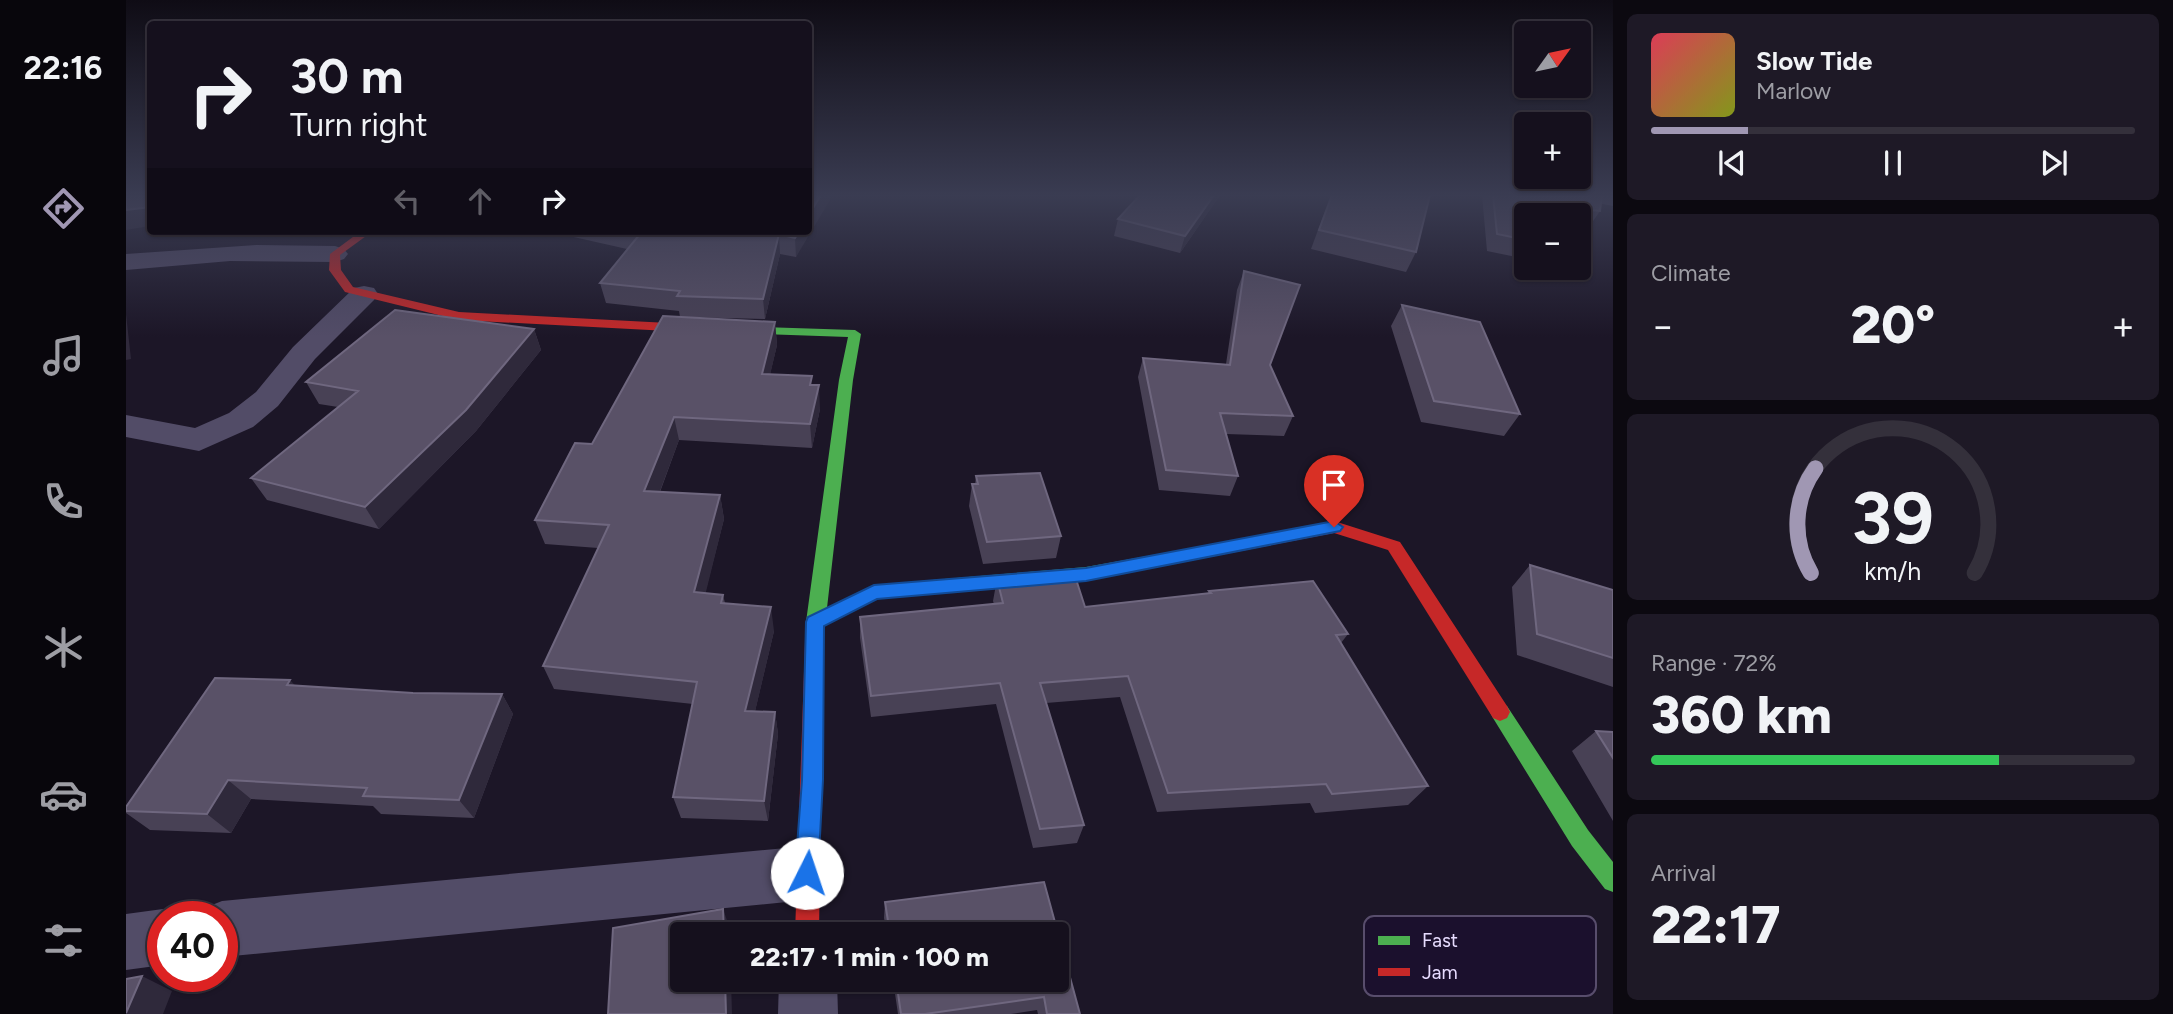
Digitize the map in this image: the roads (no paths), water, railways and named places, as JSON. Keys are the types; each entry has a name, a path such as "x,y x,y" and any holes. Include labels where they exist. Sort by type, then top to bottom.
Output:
{"street":[{"path":"126,262 193,254 262,251 335,254 352,242"},
{"path":"335,254 334,270 349,290 472,317 855,334 846,380 815,622 813,780 807,922"},
{"path":"126,426 199,440 242,420 267,398 304,353 364,294"},
{"path":"815,622 874,592 1086,574 1334,527 1394,546 1580,838 1613,881"},
{"path":"238,927 807,873"},
{"path":"126,942 147,939"},
{"path":"808,992 808,1014"}]}
